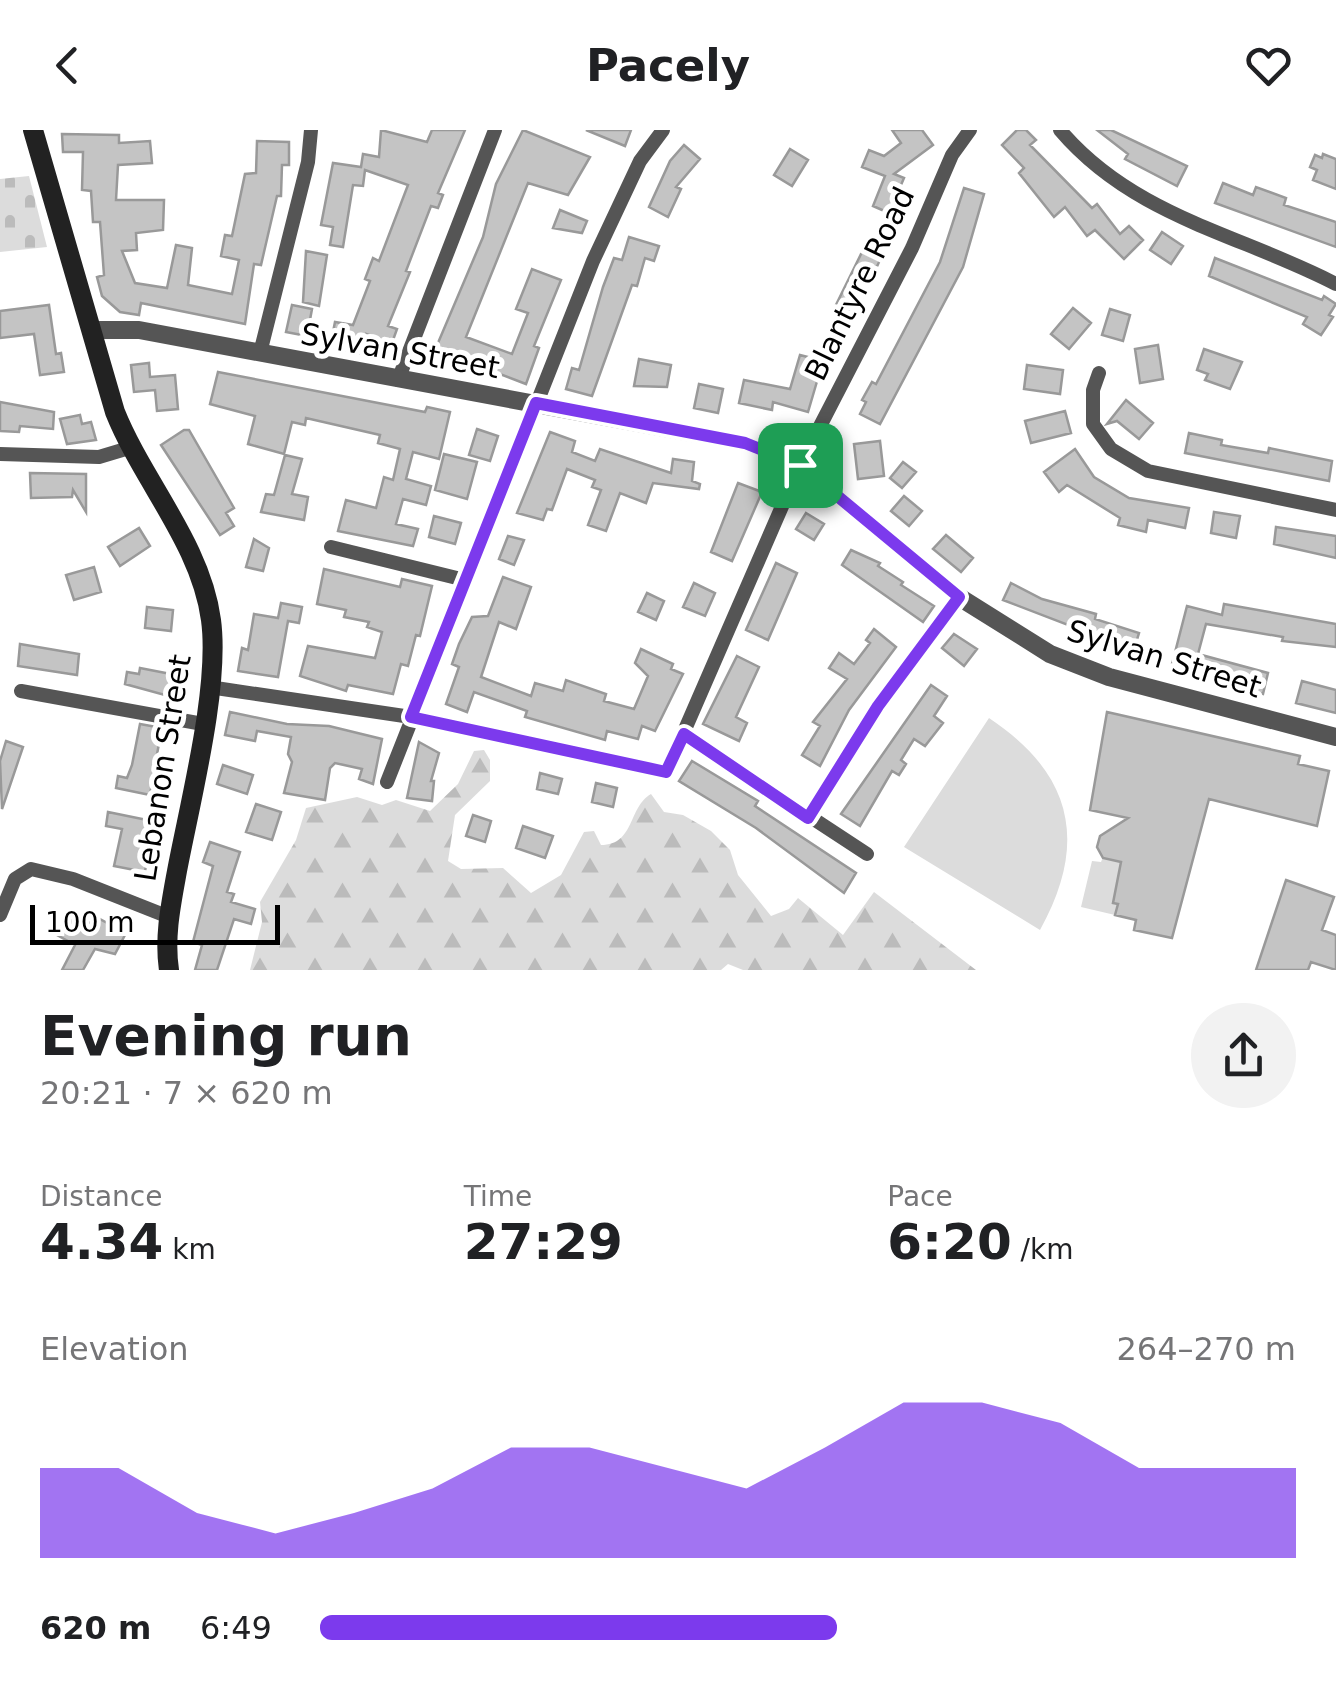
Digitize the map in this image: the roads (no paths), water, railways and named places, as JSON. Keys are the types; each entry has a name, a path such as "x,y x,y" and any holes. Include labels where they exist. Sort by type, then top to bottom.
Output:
{"main road":[{"name":"Lebanon Street","path":"34,130 129,448 187,546 204,586 213,636 209,688 169,917 169,970"}],"street":[{"path":"260,354 308,162 311,130"},
{"path":"398,380 495,130"},
{"path":"387,782 601,244 640,161 662,130"},
{"name":"Blantyre Road","path":"411,717 666,772 800,465 912,248 952,155 970,130"},
{"path":"1060,130 1107,175 1147,203 1336,284"},
{"name":"Sylvan Street","path":"92,330 127,329 745,443 800,465 959,597 1050,654 1082,667 1336,737"},
{"path":"1100,373 1093,390 1093,424 1126,460 1148,471 1336,510"},
{"path":"0,454 99,457 129,448"},
{"path":"330,548 465,580"},
{"path":"808,818 878,706 959,597"},
{"path":"209,688 411,717"},
{"path":"22,691 203,724"},
{"path":"684,734 867,854"},
{"path":"0,915 20,874 31,869 60,875 169,917"}]}
